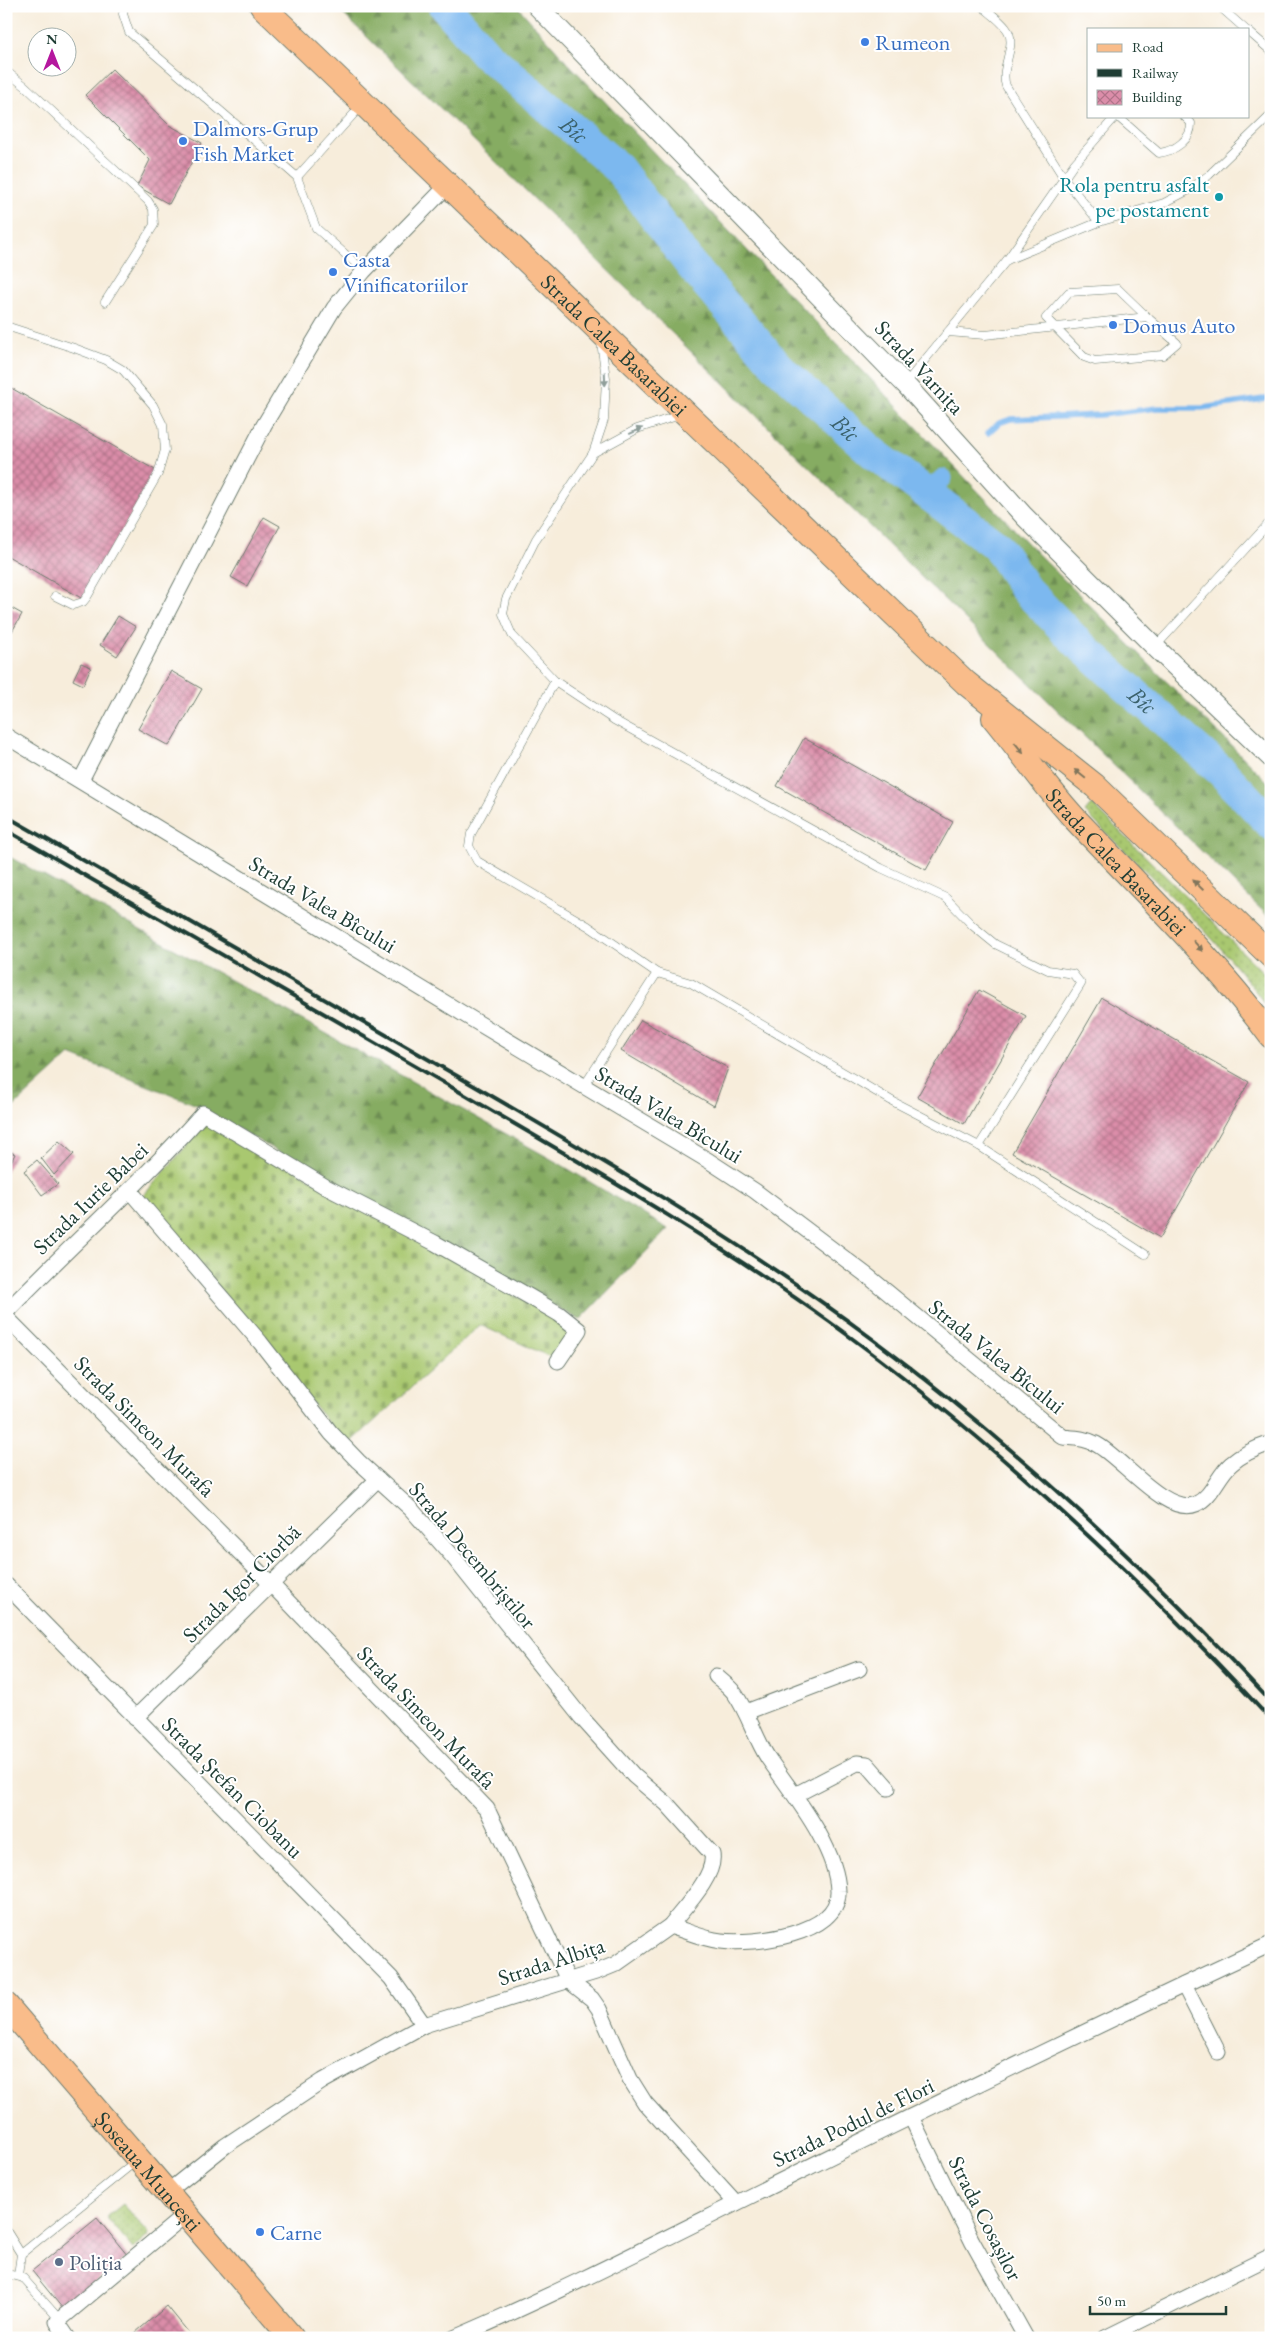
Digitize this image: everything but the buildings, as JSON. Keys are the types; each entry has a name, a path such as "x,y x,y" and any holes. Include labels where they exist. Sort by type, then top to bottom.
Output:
{"main road":[{"name":"Strada Calea Basarabiei","path":"262,6 966,683 1095,786 1271,956"},
{"name":"Strada Calea Basarabiei","path":"966,683 1076,820 1140,884 1224,974 1271,1036"},
{"name":"Șoseaua Muncești","path":"6,2005 292,2338"}],"street":[{"name":"Strada Varnița","path":"538,6 905,384 1024,516 1154,647 1271,758"},
{"path":"81,780 264,425 334,308 364,271 448,184"},
{"name":"Strada Valea Bîcului","path":"6,736 709,1161 755,1192 869,1277 1063,1437 1086,1439 1098,1445 1157,1494 1175,1504 1186,1507 1198,1504 1207,1496 1230,1464 1254,1449 1271,1443"},
{"name":"Strada Iurie Babei","path":"6,1312 56,1260 130,1191 203,1113 288,1166 435,1243 559,1314 580,1330 558,1361"},
{"name":"Strada Decembriștilor","path":"130,1191 260,1342 331,1433 411,1509 448,1551 545,1674 608,1748 634,1776 666,1804 712,1854 714,1862 708,1875 670,1926"},
{"name":"Strada Simeon Murafa","path":"6,1317 271,1584 487,1809 568,1980 592,1999 599,2009 630,2079 645,2103 736,2203"},
{"name":"Strada Igor Ciorbă","path":"135,1718 378,1479"},
{"name":"Strada Ștefan Ciobanu","path":"6,1585 391,1978 424,2024"},
{"path":"746,1712 859,1669"},
{"path":"670,1926 720,1941 748,1941 802,1931 814,1926 833,1910 838,1893 835,1873 822,1842 795,1795 758,1743 746,1712 734,1693 716,1676"},
{"path":"795,1795 857,1762 867,1764 888,1788"},
{"name":"Strada Albița","path":"166,2193 225,2146 323,2081 424,2024 616,1964 670,1926"},
{"name":"Strada Podul de Flori","path":"454,2338 542,2300 911,2117 1271,1944"},
{"path":"1184,1985 1218,2052"},
{"name":"Strada Cosașilor","path":"911,2117 972,2241 1026,2338"},
{"path":"61,2331 185,2215"},
{"path":"1106,2338 1271,2256"}],"lane":[{"path":"124,6 124,14 130,32 297,177 316,228 364,271"},
{"path":"982,6 1007,28 1010,34 1009,50 1003,73 1006,86 1064,178 1099,222"},
{"path":"1219,6 1244,28"},
{"path":"1250,33 1271,51"},
{"path":"6,71 25,86 134,187 153,209 154,225 105,302"},
{"path":"297,177 362,104"},
{"path":"1007,260 1099,222 1164,203 1189,190 1209,175 1271,115"},
{"path":"905,384 1007,260 1064,178 1114,118"},
{"path":"1118,118 1159,153 1177,148 1189,134 1191,124 1186,118"},
{"path":"1118,289 1147,317 1176,343 1163,355 1095,361 1084,357 1046,318 1069,292 1118,289"},
{"path":"948,332 985,335 1052,326 1147,317"},
{"path":"6,326 106,360 123,370 153,405 163,425 165,450 158,474 87,597 83,602 73,605 55,596"},
{"path":"600,331 606,378 604,420 593,453 536,539 506,599 503,614 512,635 555,681 614,720 881,868 946,898 973,926 995,944 1048,970 1073,974 1081,984 979,1146"},
{"path":"593,453 637,429 686,413"},
{"path":"1154,647 1271,521"},
{"path":"555,681 471,834 469,846 477,861 588,926 657,973 691,983 892,1101 979,1146 1145,1254"},
{"path":"584,1086 657,973"},
{"path":"21,2254 138,2159"},
{"path":"6,2230 21,2254 18,2275"},
{"path":"6,2277 18,2275 23,2278 61,2331"}],"green space":[{"path":"335,6 517,6 567,62 1038,554 1271,785 1271,919 583,246"},
{"path":"1092,804 1271,980 1271,1013 1251,985 1207,933 1085,812"},
{"path":"6,855 560,1164 668,1229 580,1320 365,1202 197,1105 70,1055 9,1111 6,1109"},
{"path":"207,1122 454,1257 569,1329 569,1334 555,1359 480,1325 347,1446 144,1195"},
{"path":"123,2204 149,2233 133,2249 108,2220 108,2216"}],"waterway":[{"name":"Bîc","path":"445,6 486,54 618,168 690,264 777,366 872,452 997,546 1026,590 1079,644 1222,772 1271,824"},
{"path":"988,433 999,423 1011,419 1100,415 1157,408 1202,408 1271,398"},
{"path":"928,493 943,478"}],"railway":[{"path":"6,816 506,1104 720,1233 823,1303 927,1381 1030,1467 1129,1558 1225,1653 1271,1702"},
{"path":"6,830 597,1172 739,1260 831,1323 949,1413 1061,1510 1168,1613 1271,1720"}],"place":[{"name":"Rumeon","path":"865,42"},
{"name":"Dalmors-Grup Fish Market","path":"183,141"},
{"name":"Rola pentru asfalt pe postament","path":"1219,197"},
{"name":"Casta Vinificatoriilor","path":"333,272"},
{"name":"Domus Auto","path":"1113,325"},
{"name":"Carne","path":"260,2232"},
{"name":"Poliția","path":"59,2262"}]}
